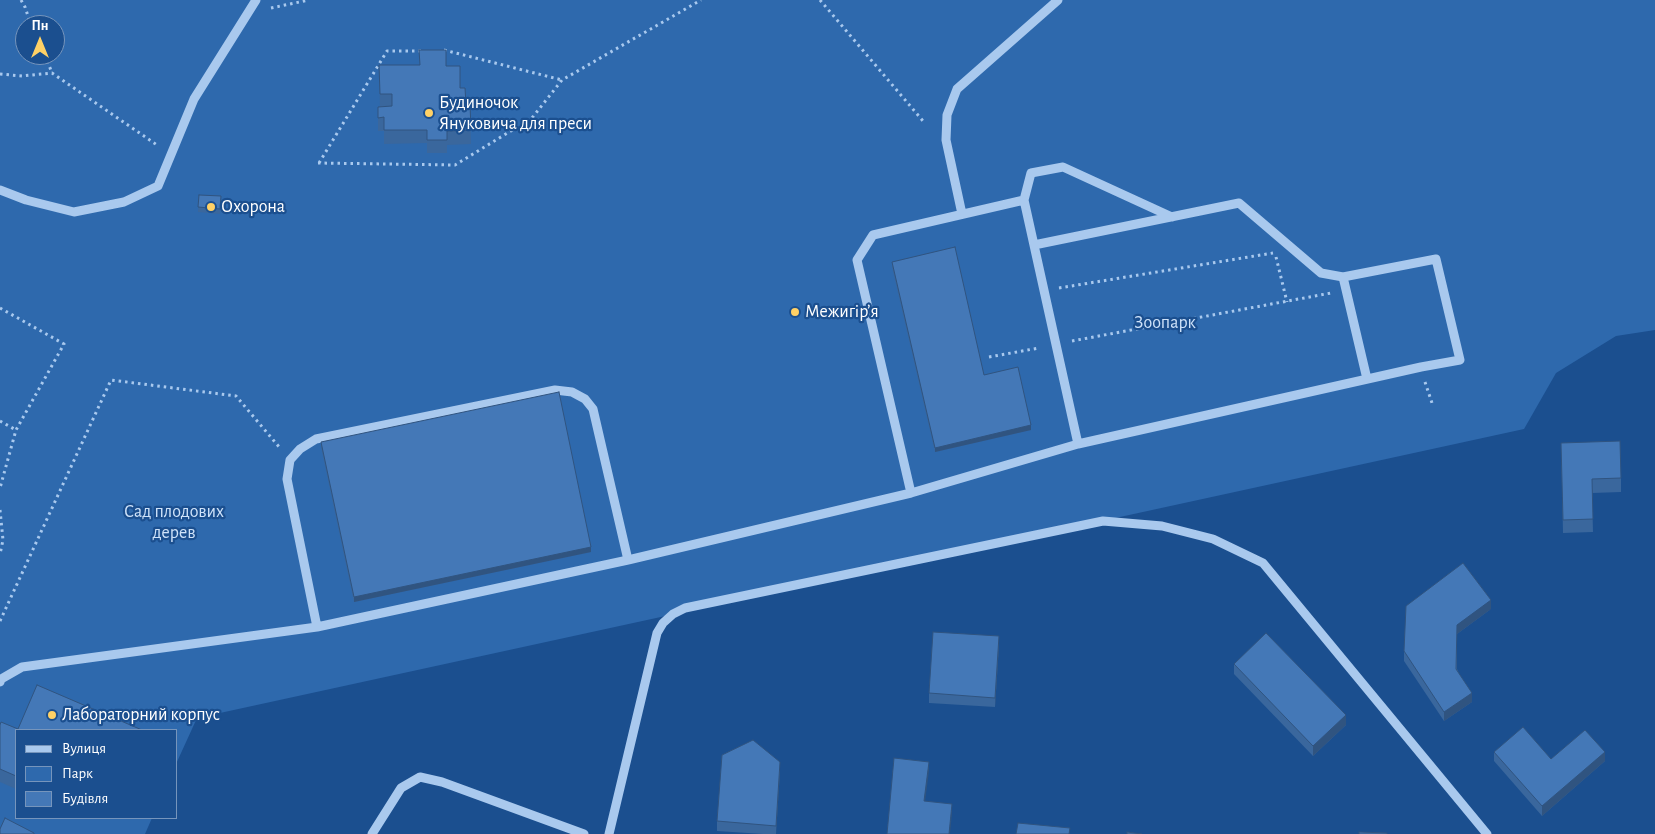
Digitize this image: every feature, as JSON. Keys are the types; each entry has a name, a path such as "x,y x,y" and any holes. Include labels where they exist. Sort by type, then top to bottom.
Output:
{"street":[{"path":"0,190 26,200 74,212 124,202 158,186 194,99 256,0"},
{"path":"962,214 946,140 947,116 957,89 1058,0"},
{"path":"1078,444 1024,200 1031,173 1063,167 1172,217"},
{"path":"911,493 857,260 873,234 1024,200"},
{"path":"0,682 1,679 22,668 316,627 628,560 911,493 1078,444 1460,360 1436,259 1344,277 1321,273 1239,203 1034,245"},
{"path":"1344,277 1367,379"},
{"path":"316,627 287,479 290,460 300,449 316,440 555,390 572,392 584,400 592,409 628,560"},
{"path":"609,834 657,633 663,623 673,614 685,608 1103,521 1162,526 1213,539 1263,563 1487,834"},
{"path":"372,834 401,788 420,777 442,782 584,834"}],"path":[{"path":"20,0 28,15"},
{"path":"248,12 309,0"},
{"path":"426,50 387,51 318,163 456,165 532,118 562,80 701,0"},
{"path":"820,0 923,121"},
{"path":"436,50 446,50 562,80"},
{"path":"49,65 52,73 171,154"},
{"path":"0,74 22,76 52,73"},
{"path":"1044,290 1275,253 1287,302"},
{"path":"989,357 1347,290"},
{"path":"0,308 64,344 16,430 0,488"},
{"path":"0,621 111,380 236,396 290,460"},
{"path":"0,421 16,430"},
{"path":"0,510 3,540 0,554"}],"green space":[{"name":"Межигір’я","path":"0,0 1655,0 1655,330 1616,336 1556,373 1524,429 197,718 178,760 178,729 15,729 15,819 152,819 145,834 0,834"}],"building":[{"name":"Будиночок Януковича для преси","path":"419,50 446,50 446,66 460,66 460,88 465,88 466,104 470,104 471,130 447,131 447,140 427,140 427,130 384,130 384,117 378,118 378,107 392,106 392,94 380,94 379,65 420,65"},
{"path":"199,195 221,196 220,209 198,207"},
{"path":"955,247 984,375 1018,367 1031,425 935,448 892,262"},
{"path":"559,392 591,547 354,597 321,442"},
{"path":"1620,441 1621,478 1592,479 1593,519 1563,520 1561,443"},
{"path":"1463,563 1491,600 1457,625 1456,669 1472,693 1444,712 1404,651 1406,606"},
{"path":"933,632 999,636 995,698 929,693"},
{"path":"1266,633 1346,715 1313,746 1234,664"},
{"path":"37,685 140,729 18,729"},
{"path":"1,722 18,729 15,729 15,776 0,769"},
{"path":"1523,727 1551,759 1585,730 1605,752 1542,806 1494,752"},
{"path":"753,740 780,762 776,826 717,821 722,755"},
{"path":"894,758 929,762 924,801 952,804 949,834 887,834"},
{"path":"5,818 34,833 34,834 0,834"},
{"path":"1018,823 1070,828 1069,834 1016,834"},
{"path":"1359,832 1387,833 1387,834 1359,834"}],"place":[{"name":"Будиночок Януковича для преси","path":"429,113"},
{"name":"Охорона","path":"211,207"},
{"name":"Межигір’я","path":"795,312"},
{"name":"Лабораторний корпус","path":"52,715"}],"park label":[{"name":"Зоопарк","path":"1165,323"},
{"name":"Сад плодових дерев","path":"174,522"}]}
